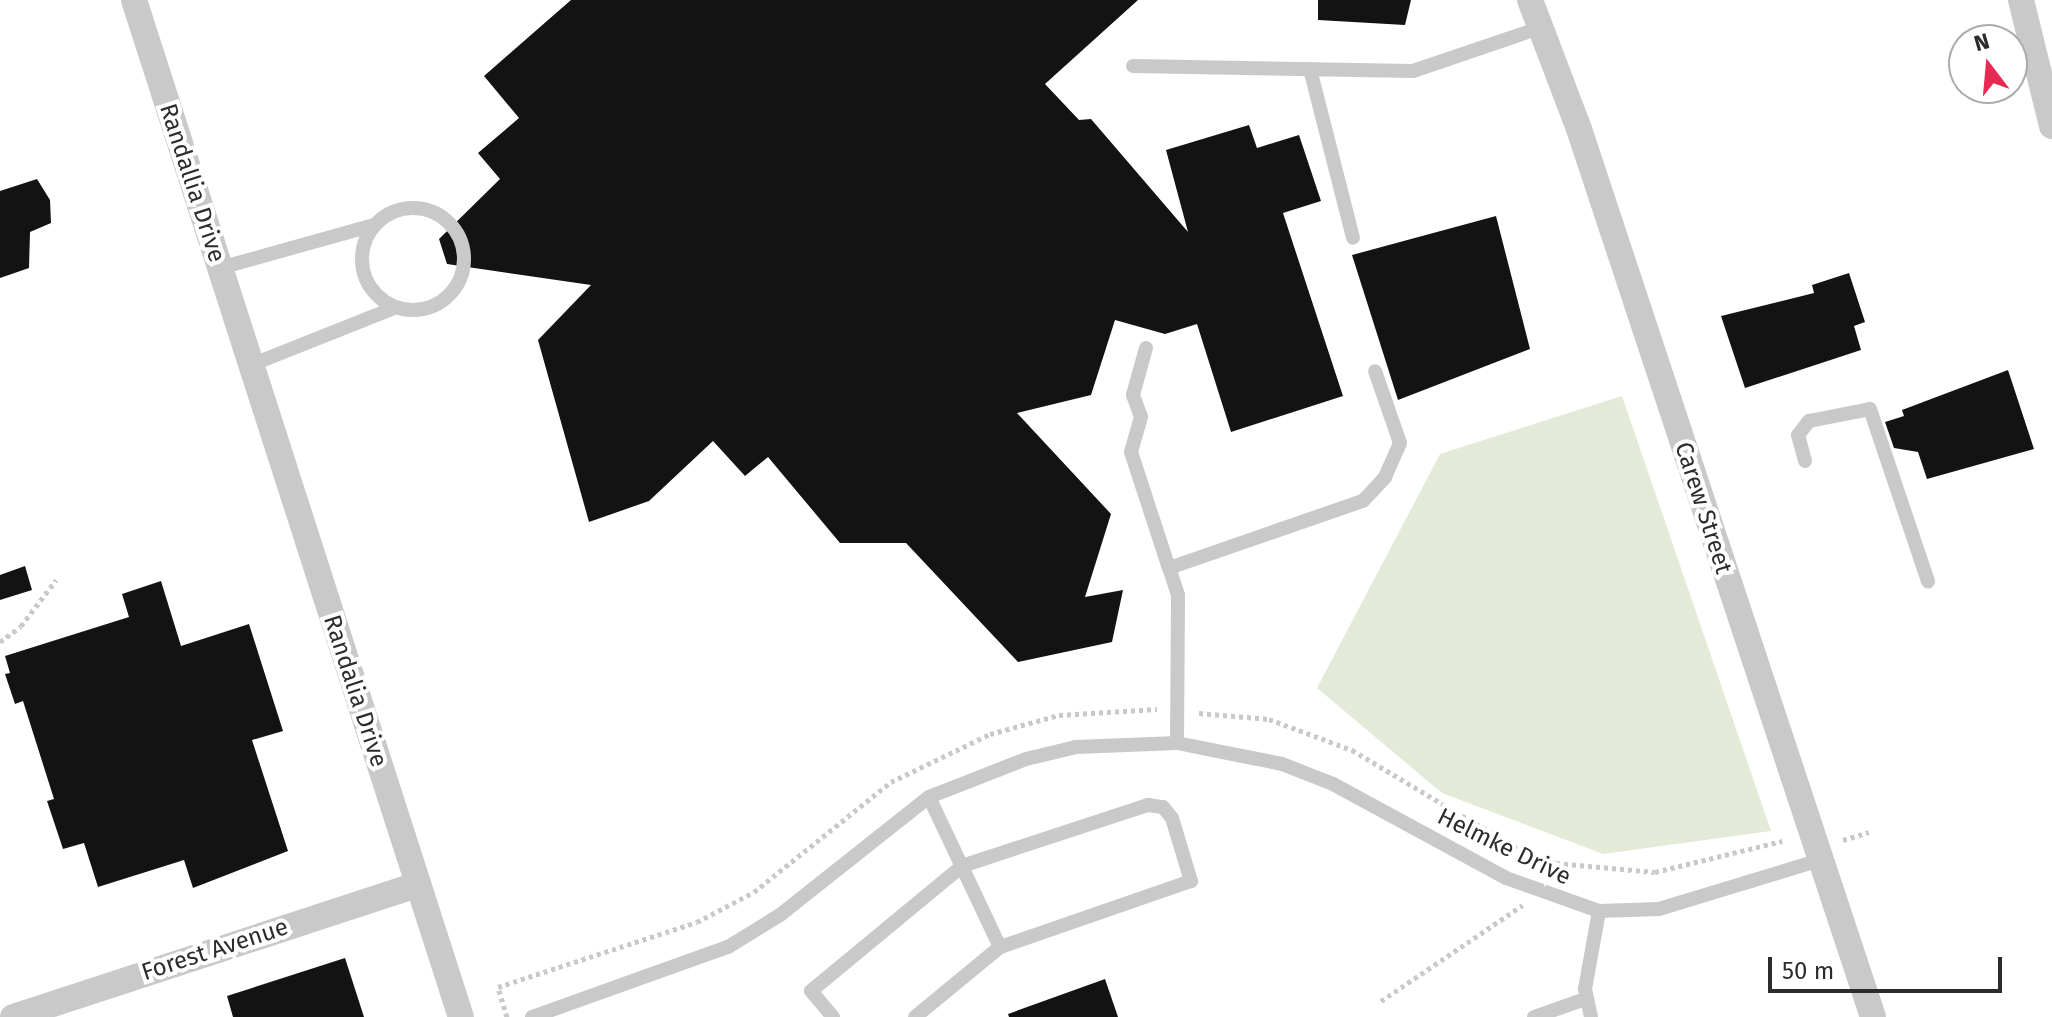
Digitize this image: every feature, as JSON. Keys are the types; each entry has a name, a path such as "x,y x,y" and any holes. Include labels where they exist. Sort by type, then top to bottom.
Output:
{"street":[{"name":"Randallia Drive","path":"134,0 251,365"},
{"name":"Carew Street","path":"1530,0 1584,144 1873,1017"},
{"path":"2021,0 2052,126"},
{"name":"Randalia Drive","path":"251,365 461,1017"},
{"name":"Forest Avenue","path":"13,1017 417,885"}],"lane":[{"path":"1133,66 1413,71 1539,28"},
{"path":"1310,69 1353,238"},
{"path":"220,268 374,225 394,212 417,208 446,220 463,247 461,278 441,303 394,308 251,365"},
{"path":"374,225 362,250 364,278 394,308"},
{"path":"1146,348 1133,395 1141,417 1131,452 1178,595 1177,743"},
{"path":"1169,568 1363,501 1385,477 1400,443 1375,371"},
{"path":"1805,461 1798,435 1809,421 1870,409 1928,581"},
{"name":"Helmke Drive","path":"532,1017 728,947 780,915 929,797 1026,759 1076,747 1177,743 1269,760 1333,784 1532,890 1599,911 1659,909 1818,854"},
{"path":"929,797 1000,947"},
{"path":"833,1017 811,991 962,866 1148,805 1163,807 1172,818 1191,881 1000,947 915,1017"},
{"path":"1591,1017 1585,999 1599,911"},
{"path":"1534,1017 1585,999"}],"path":[{"path":"0,642 21,626 56,580"},
{"path":"507,1017 498,987 697,922 754,892 891,782 950,751 1036,719 1178,712 1269,719 1352,750 1513,846 1556,863 1655,872 1781,838 1787,856 1818,854 1869,832"},
{"path":"1381,1001 1521,909 1532,890"}],"green space":[{"path":"1622,396 1771,831 1603,854 1442,793 1317,688 1440,454"}],"building":[{"path":"571,0 1138,0 1045,84 1079,120 1091,119 1188,232 1166,150 1249,125 1257,148 1299,135 1321,201 1283,213 1343,396 1231,432 1197,324 1165,334 1115,320 1091,395 1017,413 1111,514 1085,597 1123,590 1112,642 1018,662 906,543 840,543 768,457 745,476 713,441 649,501 589,522 538,340 591,285 447,264 439,239 500,179 478,153 519,118 484,76"},
{"path":"1318,0 1411,0 1405,25 1318,20"},
{"path":"37,179 50,200 51,223 30,232 29,268 0,278 0,191"},
{"path":"1496,216 1530,349 1398,400 1352,255"},
{"path":"1849,273 1865,322 1854,326 1861,350 1745,388 1721,316 1814,293 1812,285"},
{"path":"2008,370 2034,449 1927,479 1918,452 1894,448 1885,422 1904,416 1902,410"},
{"path":"25,566 32,590 0,600 0,575"},
{"path":"161,581 181,646 249,624 283,731 252,740 288,851 193,888 184,860 98,887 84,843 63,849 47,801 54,799 23,701 15,704 5,674 10,673 5,656 129,617 122,594"},
{"path":"345,958 364,1017 233,1017 227,996"},
{"path":"1105,979 1118,1017 1009,1017 1008,1014"}]}
